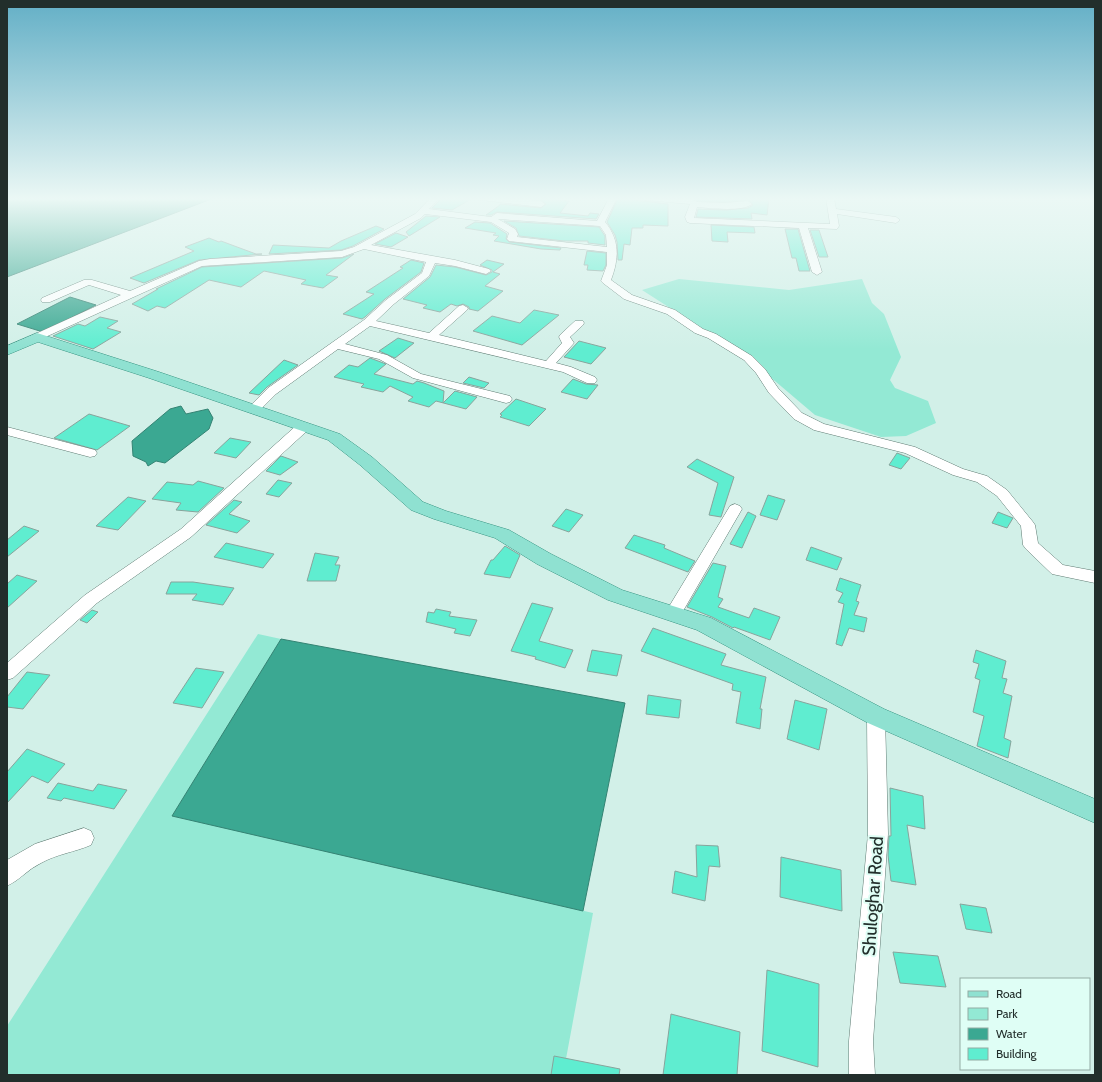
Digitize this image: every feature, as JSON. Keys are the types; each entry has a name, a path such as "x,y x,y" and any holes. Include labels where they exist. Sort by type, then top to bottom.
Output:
{"main road":[{"path":"7,352 37,337 334,437 366,461 417,506 440,515 502,534 544,559 615,595 704,624 876,716 1095,810"}],"street":[{"path":"37,337 200,264 210,262 342,254 356,248"},
{"path":"375,248 432,260 454,262 486,271"},
{"path":"598,248 612,250 612,265 606,281 628,297 671,312 748,358 761,371 773,390 798,416 819,427 910,450 958,472 982,479 1002,492 1028,525 1031,545 1058,570 1095,577"},
{"path":"810,248 817,272"},
{"path":"254,409 272,391 368,322 390,302 426,274 432,260"},
{"path":"46,300 88,282 131,295"},
{"path":"432,336 463,308"},
{"path":"368,322 549,364 567,369 591,380"},
{"path":"549,364 568,344 564,337 580,323"},
{"path":"337,345 383,357 417,376 506,399"},
{"path":"7,673 91,599 186,533 304,427"},
{"path":"7,431 90,453"},
{"path":"673,614 735,510"},
{"name":"Shuloghar Road","path":"862,1075 861,1042 878,834 876,716"},
{"path":"7,875 14,867 36,853 84,838"}],"green space":[{"path":"679,279 789,290 862,279 872,303 884,314 901,357 890,380 895,388 928,401 936,423 906,436 881,437 815,415 748,358 642,290"},
{"path":"258,634 281,639 172,816 593,913 563,1075 7,1075 7,1026"}],"water":[{"path":"7,248 82,248 7,277"},
{"path":"70,297 96,305 43,332 17,324"},
{"path":"181,406 186,414 208,409 213,418 209,429 165,463 156,461 148,466 146,462 133,456 132,441 170,409"},
{"path":"281,639 625,703 583,911 172,816"}],"building":[{"path":"188,248 241,248 256,254 262,254 199,260 144,283 130,278 194,251"},
{"path":"271,248 346,248 341,250 269,254"},
{"path":"538,248 561,248 560,250"},
{"path":"617,248 623,248 622,260 618,260"},
{"path":"790,248 804,248 810,271 799,271 796,258 792,258"},
{"path":"816,248 825,248 828,257 819,257"},
{"path":"587,251 606,253 606,265 603,271 587,270 588,265 584,265"},
{"path":"354,254 326,275 338,277 323,288 301,284 306,280 264,271 241,287 209,280 165,308 157,306 148,311 132,304 158,289 156,289 202,267 342,258"},
{"path":"411,260 424,263 421,272 385,299 365,317 362,319 343,314 374,294 366,292 403,268 400,267"},
{"path":"487,260 504,264 493,272 500,274 485,286 503,291 478,311 469,309 469,307 463,304 457,306 451,304 440,312 423,308 427,305 403,299 430,277 436,265 455,267 486,275 492,272 492,270 480,265"},
{"path":"534,310 559,315 522,345 473,331 492,316 520,323"},
{"path":"100,317 118,321 107,328 121,332 93,349 53,336 78,324 85,326"},
{"path":"398,338 414,343 395,358 379,351"},
{"path":"579,341 606,348 591,364 564,357"},
{"path":"370,358 386,364 374,374 413,384 417,381 444,391 443,403 436,401 429,407 408,401 413,397 390,386 383,392 361,387 364,384 334,377 349,365 358,367"},
{"path":"284,360 298,365 267,387 259,395 249,393"},
{"path":"469,377 489,383 484,388 463,383"},
{"path":"573,379 586,384 598,385 587,399 561,392"},
{"path":"455,391 477,397 466,409 443,403"},
{"path":"516,399 546,409 529,426 500,417 502,415 500,414"},
{"path":"89,414 130,426 97,450 54,438"},
{"path":"230,438 251,442 236,458 214,453"},
{"path":"897,453 910,458 901,469 889,465"},
{"path":"281,456 298,462 280,475 266,471"},
{"path":"697,459 734,477 721,517 709,515 718,483 687,467"},
{"path":"278,480 292,483 279,497 266,494"},
{"path":"198,481 224,488 198,512 176,510 181,503 152,499 167,482 193,485"},
{"path":"768,495 785,500 777,520 760,515"},
{"path":"128,497 146,501 118,530 96,526"},
{"path":"234,500 242,502 229,514 250,521 237,533 206,525"},
{"path":"566,509 583,515 569,532 552,526"},
{"path":"748,512 756,516 742,548 730,544"},
{"path":"998,512 1013,518 1007,528 992,523"},
{"path":"24,526 39,531 7,557 7,540"},
{"path":"634,535 665,545 664,548 695,561 688,572 625,548"},
{"path":"226,543 274,554 263,568 214,557"},
{"path":"505,546 520,555 510,578 484,574 491,560 493,560"},
{"path":"811,547 842,558 837,570 806,560"},
{"path":"315,553 339,557 335,565 340,565 336,581 307,581"},
{"path":"713,563 726,566 718,597 723,599 718,607 749,618 754,608 780,617 770,640 734,627 733,628 712,617 687,607"},
{"path":"17,575 37,581 7,608 7,584"},
{"path":"840,578 861,585 856,601 859,602 854,615 867,618 864,632 849,628 842,646 836,644 844,604 838,602 843,593 836,590"},
{"path":"171,582 193,582 234,588 223,605 192,600 197,594 166,594"},
{"path":"532,603 553,608 539,641 573,650 565,668 535,659 536,657 511,651"},
{"path":"436,609 451,612 449,616 477,620 470,636 454,633 456,629 426,622 428,612 434,613"},
{"path":"92,610 98,612 87,623 80,620"},
{"path":"653,628 726,654 721,665 766,677 760,709 762,709 760,729 736,723 741,692 732,690 733,684 641,651"},
{"path":"592,650 622,655 617,676 587,671"},
{"path":"976,650 1006,661 1002,678 1007,679 1003,693 1012,696 1004,738 1011,741 1008,758 977,746 984,716 973,712 980,680 975,678 979,664 973,662"},
{"path":"196,668 224,672 202,708 173,703"},
{"path":"27,672 50,675 23,709 7,707 7,697"},
{"path":"648,695 681,700 679,718 646,714"},
{"path":"795,700 827,709 819,750 787,739"},
{"path":"27,749 65,764 48,783 32,776 7,803 7,772"},
{"path":"58,783 93,791 98,784 127,790 114,809 64,798 61,801 47,798"},
{"path":"890,788 923,796 925,829 907,825 916,885 891,881 888,855 889,836 891,836"},
{"path":"696,845 718,846 720,867 709,866 705,901 672,893 675,871 697,877"},
{"path":"781,857 841,870 842,911 780,897"},
{"path":"960,904 986,908 992,933 966,929"},
{"path":"893,952 938,956 946,987 900,983"},
{"path":"767,970 819,984 818,1067 762,1051"},
{"path":"671,1014 740,1032 737,1075 663,1075"},
{"path":"554,1056 620,1069 619,1075 551,1075"}]}
